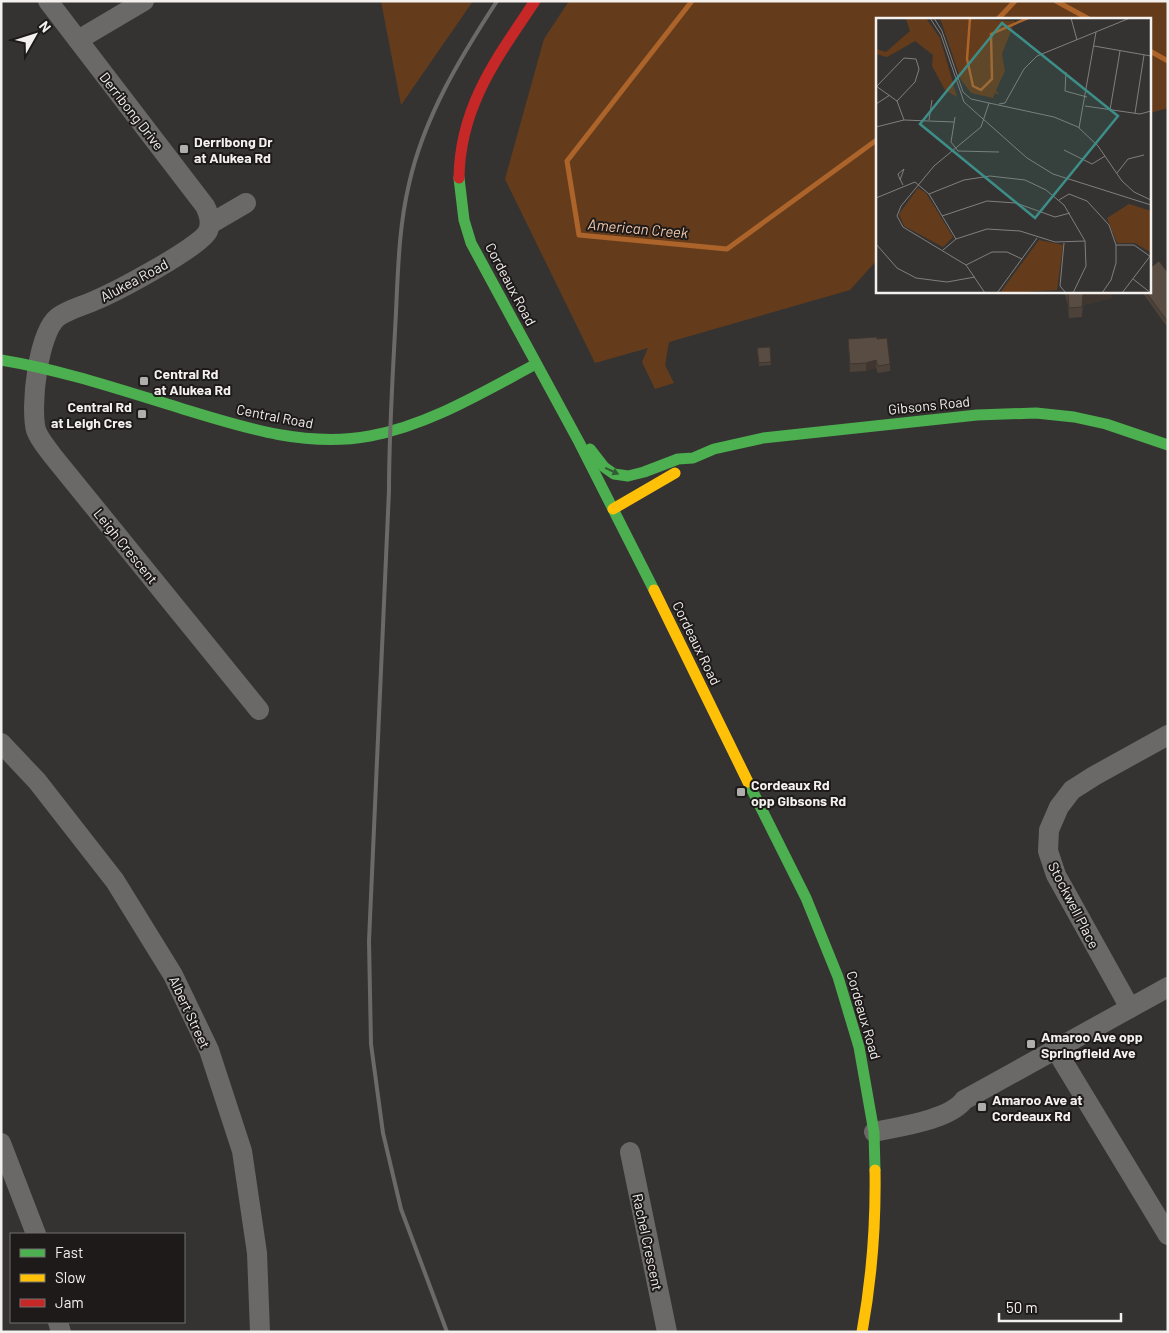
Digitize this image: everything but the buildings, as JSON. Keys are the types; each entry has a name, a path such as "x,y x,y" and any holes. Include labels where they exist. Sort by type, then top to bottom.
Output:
{"main road":[{"name":"Cordeaux Road","path":"535,1 489,73 473,105 463,138 460,182 463,220 471,243 560,408 683,647 806,898 838,977 859,1047 873,1125 876,1212 871,1280 862,1332"},
{"name":"Central Road","path":"1,360 38,366 261,431 302,440 370,436 403,428 438,413 536,364"},
{"name":"Gibsons Road","path":"560,408 572,419 604,467 614,474 628,476 678,459 693,458 732,445 763,438 976,415 1036,413 1074,417 1106,424 1168,445"},
{"name":"Gibsons Road","path":"613,510 680,470 693,458"}],"street":[{"name":"Derribong Drive","path":"48,1 205,206 210,214 210,224"},
{"path":"78,40 144,1"},
{"name":"Alukea Road","path":"38,366 49,329 57,318 118,290 181,254 208,232 210,224 246,203"},
{"name":"Leigh Crescent","path":"38,366 34,393 34,417 37,432 52,456 259,710"},
{"name":"Stockwell Place","path":"1130,1008 1056,875 1048,851 1049,830 1060,807 1072,790 1168,735"},
{"name":"Albert Street","path":"1,743 37,782 115,881 174,975 209,1050 242,1151 258,1253 260,1332"},
{"path":"873,1125 955,1100 964,1100 1168,988"},
{"path":"1056,1050 1168,1235"},
{"path":"1,1143 36,1233"},
{"name":"Rachel Crescent","path":"630,1152 667,1332"}],"shaded area":[{"path":"381,1 473,1 401,105"},
{"path":"569,1 1168,1 1168,108 1152,112 1152,18 876,18 876,261 850,290 669,342 665,365 674,383 655,389 642,362 648,348 595,363 505,179 544,39"}],"waterway":[{"name":"American Creek","path":"692,1 567,161 579,235 727,249 876,140"},
{"name":"American Creek","path":"999,18 1015,1"},
{"name":"American Creek","path":"1056,1 1087,18"},
{"name":"American Creek","path":"1152,52 1168,61"}],"railway":[{"path":"447,1332 401,1209 383,1133 371,1044 369,941 389,490 391,401 398,264 403,216 416,159 434,112 457,66 497,1"}],"traffic: fast":[{"path":"459,178 464,220 471,243 579,442 654,590"},
{"path":"1,360 69,375 274,434 322,439 370,436 413,424 476,396 536,364"},
{"path":"590,449 604,467 614,474 628,476 678,459 693,458 714,449 763,438 977,415 1036,413 1074,417 1106,424 1168,445"},
{"path":"748,782 806,898 838,977 859,1047 874,1132 875,1170"}],"traffic: slow":[{"path":"613,509 675,473"},
{"path":"654,590 748,782"},
{"path":"862,1332 873,1252 875,1170"}],"traffic: jam":[{"path":"459,178 461,152 473,105 495,63 535,1"}],"place":[{"name":"Derribong Dr at Alukea Rd","path":"184,149"},
{"name":"Central Rd at Alukea Rd","path":"144,381"},
{"name":"Central Rd at Leigh Cres","path":"142,414"},
{"name":"Cordeaux Rd opp Gibsons Rd","path":"741,792"},
{"name":"Amaroo Ave opp Springfield Ave","path":"1031,1044"},
{"name":"Amaroo Ave at Cordeaux Rd","path":"982,1107"}]}
